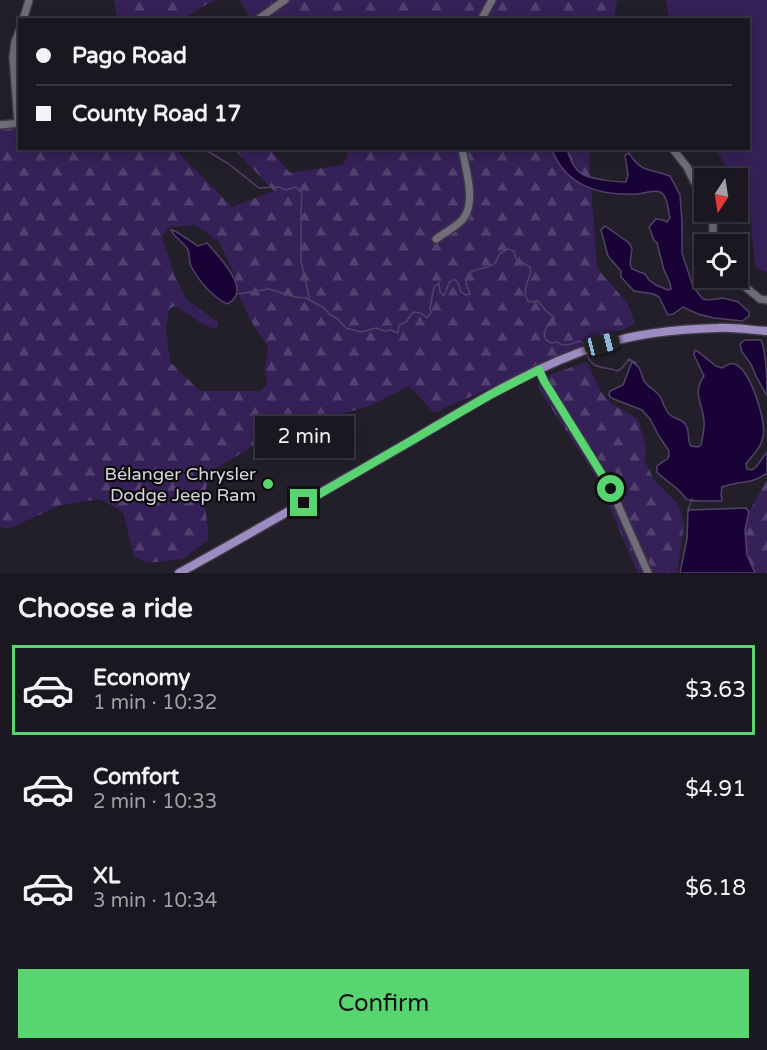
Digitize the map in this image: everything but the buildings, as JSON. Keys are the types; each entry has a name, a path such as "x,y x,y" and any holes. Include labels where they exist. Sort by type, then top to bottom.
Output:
{"main road":[{"path":"179,573 265,526 490,395 574,354 602,344 651,333 719,328 767,331"}],"street":[{"path":"24,18 28,0"},
{"path":"260,18 285,0"},
{"path":"482,18 492,0"},
{"path":"18,34 13,57 18,112"},
{"path":"0,125 18,123"},
{"path":"436,239 462,220 469,210 470,198 462,150"},
{"path":"674,150 687,167 694,181"},
{"path":"747,288 760,299 767,300"},
{"path":"539,370 611,489 648,573"}],"green space":[{"path":"114,0 214,0 184,18 117,18"},
{"path":"240,0 617,0 614,18 249,18"},
{"path":"666,0 767,0 767,272 755,267 748,210 748,168 726,168 715,150 750,150 750,18 667,18"},
{"path":"18,127 18,150 176,150 232,207 274,191 235,150 271,150 290,173 343,165 350,150 591,150 589,158 597,268 628,304 635,324 434,413 409,386 372,405 326,419 280,444 251,447 209,473 204,498 209,539 183,559 148,563 134,556 123,512 100,499 61,505 8,529 0,527 0,129","holes":["196,225 219,242 234,273 240,298 252,323 268,346 265,369 267,384 261,391 200,391 170,362 166,329 169,309 175,306 206,326 217,329 218,322 187,300 175,277 162,237 169,227"]},
{"path":"587,362 601,392 612,404 638,419 646,447 645,462 655,481 678,504 684,524 677,573 638,573 597,478 537,386 549,375"},
{"path":"767,479 767,573 755,573 747,555 745,530 749,512"}],"shaded area":[{"path":"552,150 567,150 572,163 579,172 586,176 626,182 628,175 625,155 629,153 642,167 670,176 680,195 682,253 693,287 703,299 723,298 738,302 749,312 749,316 742,321 714,318 683,307 668,315 659,297 634,291 621,277 621,271 608,256 601,230 605,226 629,243 632,248 630,264 632,269 645,274 656,285 671,289 657,243 649,227 656,219 667,222 670,218 665,197 658,191 623,194 597,190 575,180 558,162"},
{"path":"171,230 198,246 207,243 226,265 236,283 237,291 234,298 227,304 206,288 191,266 187,248"},
{"path":"745,340 761,340 766,360 767,396 751,364 742,352 740,344"},
{"path":"695,350 716,366 722,368 735,364 741,368 752,386 760,408 764,430 758,449 746,464 747,469 752,470 767,452 767,473 750,481 722,487 722,501 686,499 680,491 661,476 657,472 657,466 667,459 669,451 650,419 642,410 611,398 609,395 610,391 623,385 632,362 639,368 644,381 659,396 671,416 685,424 691,446 698,447 701,445 704,420 698,393 704,376 694,355"},
{"path":"746,508 749,512 745,530 747,555 755,573 680,573 687,539 688,510"}],"waterway":[{"path":"205,150 229,164 259,188 279,187 286,190 296,187 302,193 301,261 310,300"},
{"path":"238,294 269,289 306,298 324,308 346,328 361,332 376,328 398,333 399,325 406,322 413,312 421,313 427,318 431,313 434,287 439,283 440,292 444,296 449,283 454,279 461,292 466,295 470,294 466,284 467,276 495,263 500,254 508,249 514,251 516,259 530,267 525,291 529,302 538,301 554,317 554,322 547,326 544,333 546,340 565,345 579,341 584,346"},
{"path":"587,355 593,364 617,371 629,359 636,363"},
{"path":"689,511 692,499"}],"place":[{"name":"Bélanger Chrysler Dodge Jeep Ram","path":"268,484"}],"route":[{"path":"304,503 490,395 539,370 611,489"}]}
